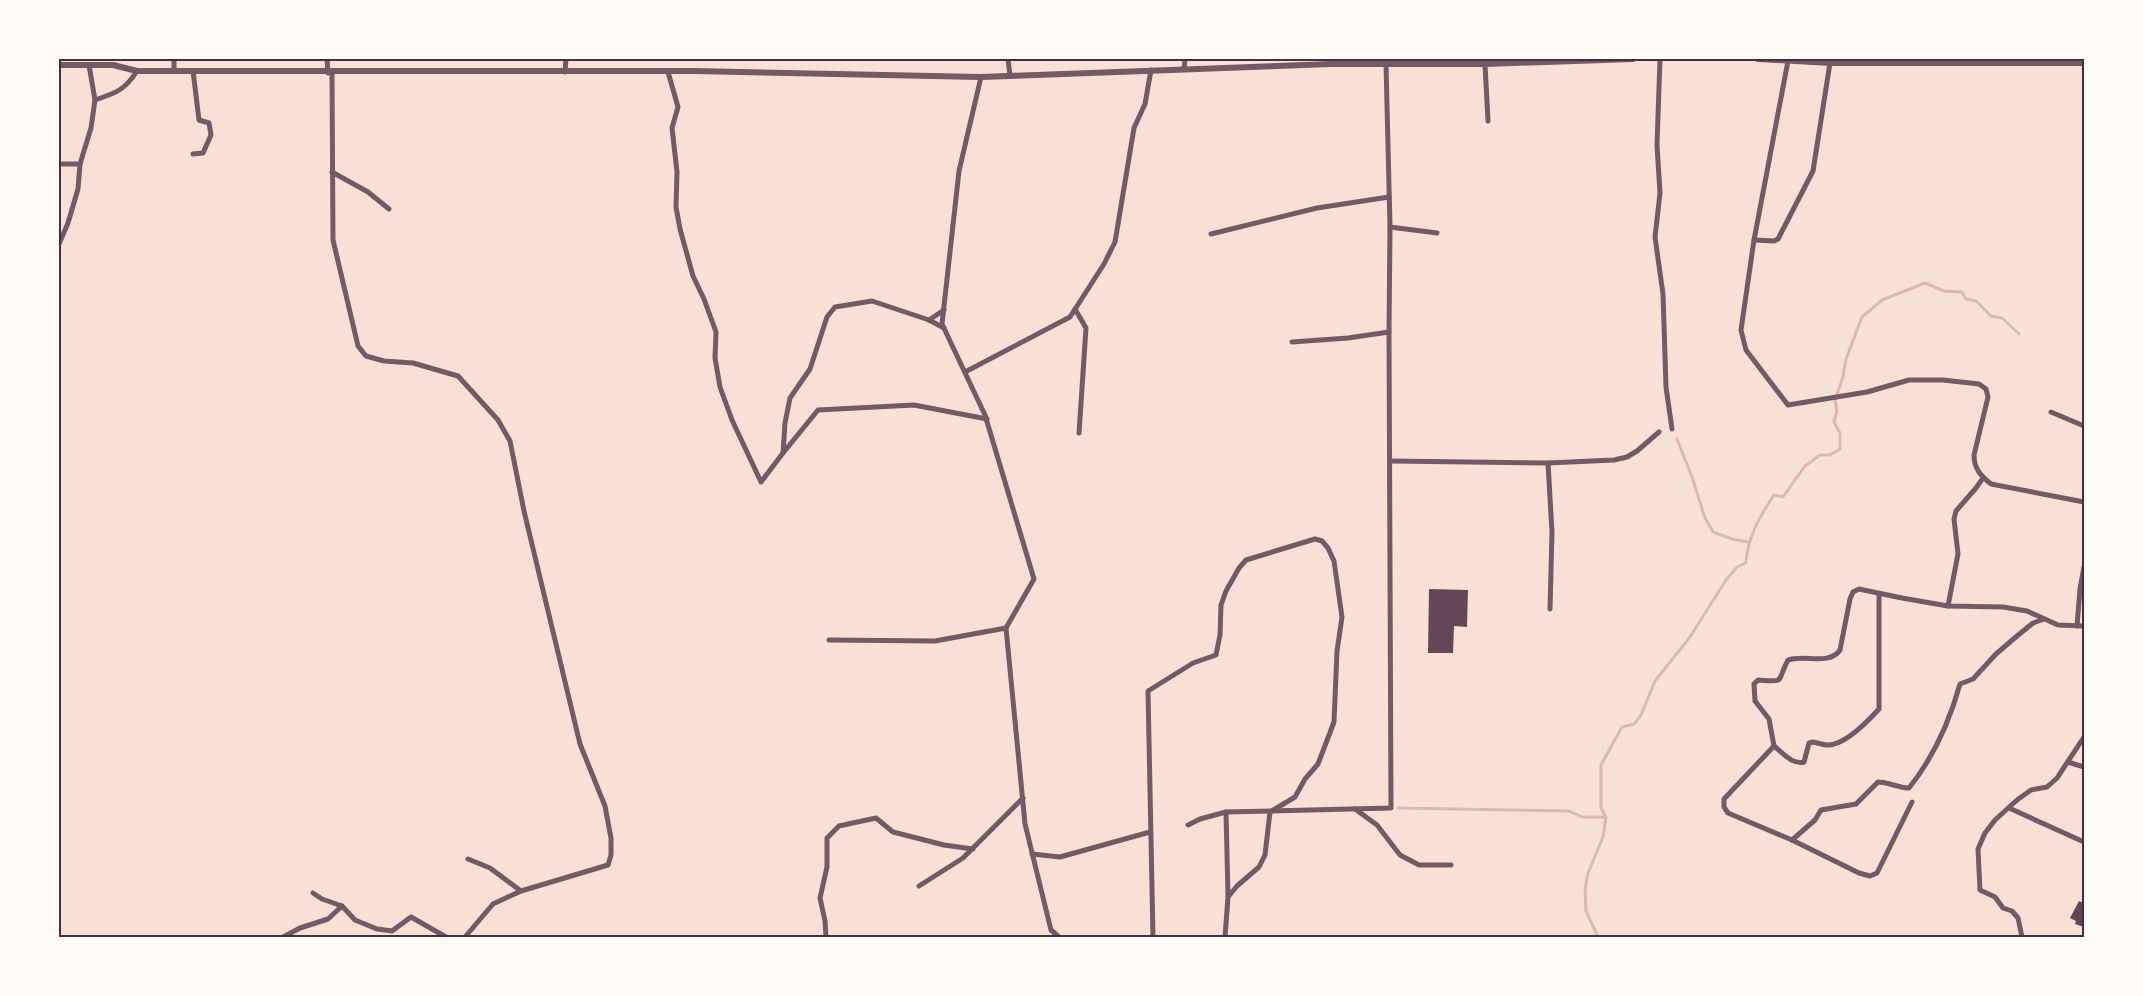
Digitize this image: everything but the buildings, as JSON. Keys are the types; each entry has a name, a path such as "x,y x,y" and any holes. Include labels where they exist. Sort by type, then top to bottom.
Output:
{"street":[{"path":"174,59 174,71"},
{"path":"327,59 330,73 333,240 358,346 366,356 384,361 413,363 458,376 498,420 510,441 524,511 580,744 606,806 611,846 608,865 521,891 493,904 465,937"},
{"path":"565,72 566,59"},
{"path":"1008,59 1010,76"},
{"path":"1184,69 1185,59"},
{"path":"59,66 113,65 138,70 330,73 452,70 806,72 981,78 1331,61 1386,64 1485,64 1633,59"},
{"path":"1660,59 1657,145 1660,193 1655,237 1663,294 1666,386 1672,429"},
{"path":"1758,59 1830,63 1981,61 2084,63"},
{"path":"1788,61 1754,240 1741,330 1746,350 1788,404 1867,392 1909,380 1943,380 1979,384 1986,389 1988,397 1974,455 1974,465 1983,478 1991,484 2084,502"},
{"path":"1754,240 1774,241 1778,239 1813,171 1830,63"},
{"path":"1188,825 1200,819 1226,812 1391,808 1390,226 1386,64"},
{"path":"1485,64 1488,121"},
{"path":"59,244 68,223 78,190 80,164 91,128 95,100 89,65"},
{"path":"95,100 118,92 130,83 138,70"},
{"path":"965,372 1070,317 1104,264 1115,242 1134,128 1145,104 1150,70"},
{"path":"193,71 199,120 209,123 211,135 203,153 193,154"},
{"path":"668,72 678,107 672,128 677,172 676,207 680,229 693,276 716,332 715,358 720,387 732,420 761,482 818,410 914,405 986,419"},
{"path":"981,78 959,171 942,324 986,419 1034,579 1006,628 1025,824 1051,930 1059,937"},
{"path":"59,164 80,164"},
{"path":"332,172 368,192 389,208"},
{"path":"1211,234 1317,208 1389,197"},
{"path":"1390,226 1437,233"},
{"path":"783,453 785,423 790,398 810,369 827,317 835,307 872,301 929,320 944,328"},
{"path":"1075,309 1086,328 1079,433"},
{"path":"929,320 944,310"},
{"path":"1292,342 1348,338 1389,332"},
{"path":"2051,412 2084,426"},
{"path":"1391,461 1586,463 1628,457 1638,451 1659,432"},
{"path":"1548,463 1552,532 1550,609"},
{"path":"1948,606 1958,554 1954,519 1956,511 1983,478"},
{"path":"1153,937 1148,691 1193,663 1216,655 1220,635 1220,605 1226,591 1246,560 1272,550 1315,539 1322,541 1328,548 1334,561 1342,617 1337,652 1334,722 1318,764 1305,779 1295,797 1270,812"},
{"path":"2078,626 2080,589 2084,568"},
{"path":"1879,594 1879,709 1865,724 1838,743 1829,745 1809,743 1804,762 1799,763 1791,759 1774,746 1769,719 1756,701 1754,684 1758,680 1778,682 1788,660 1825,658 1836,655 1840,650 1853,592 1859,589 1948,606 2003,607 2027,610 2058,625 2084,626"},
{"path":"1792,840 1815,820 1822,810 1856,804 1878,782 1900,788 1909,788 1934,749 1954,708 1960,684 1973,679 1996,654 2017,636 2034,623 2044,619"},
{"path":"829,640 935,641 1006,628"},
{"path":"2022,937 2018,918 2012,911 2003,908 1994,898 1983,892 1980,887 1978,849 1985,833 1995,820 2031,790 2047,787 2068,762 2084,737"},
{"path":"1774,746 1724,799 1724,807 1728,813 1792,840 1859,873 1870,876 1877,872 1912,802"},
{"path":"2068,762 2084,767"},
{"path":"919,886 963,858 1023,798"},
{"path":"2009,808 2084,842"},
{"path":"1354,809 1377,825 1400,855 1420,865 1451,865"},
{"path":"1225,937 1228,897 1226,812"},
{"path":"1228,897 1237,886 1259,867 1265,855 1270,812"},
{"path":"826,937 820,898 827,867 827,838 838,826 876,818 893,832 944,845 973,849"},
{"path":"1032,854 1060,857 1150,832"},
{"path":"468,859 490,868 521,891"},
{"path":"313,893 322,899 342,906 354,920 377,929 392,931 411,917 446,937"},
{"path":"283,937 300,928 328,919 342,906"}],"waterway":[{"path":"1606,817 1601,808 1601,765 1622,727 1634,724 1641,715 1655,681 1690,637 1726,580 1737,567 1746,563 1752,536 1759,519 1774,495 1783,497 1805,466 1820,455 1830,455 1840,449 1840,433 1834,422 1837,411 1835,400 1843,377 1846,359 1862,317 1882,300 1925,283 1944,291 1962,292 1966,299 1976,301 1991,316 2002,318 2019,334"},
{"path":"1677,439 1705,518 1713,532 1732,539 1748,542"},
{"path":"1398,808 1569,811 1582,817 1606,817 1603,837 1588,873 1585,889 1586,911 1598,937"}]}
